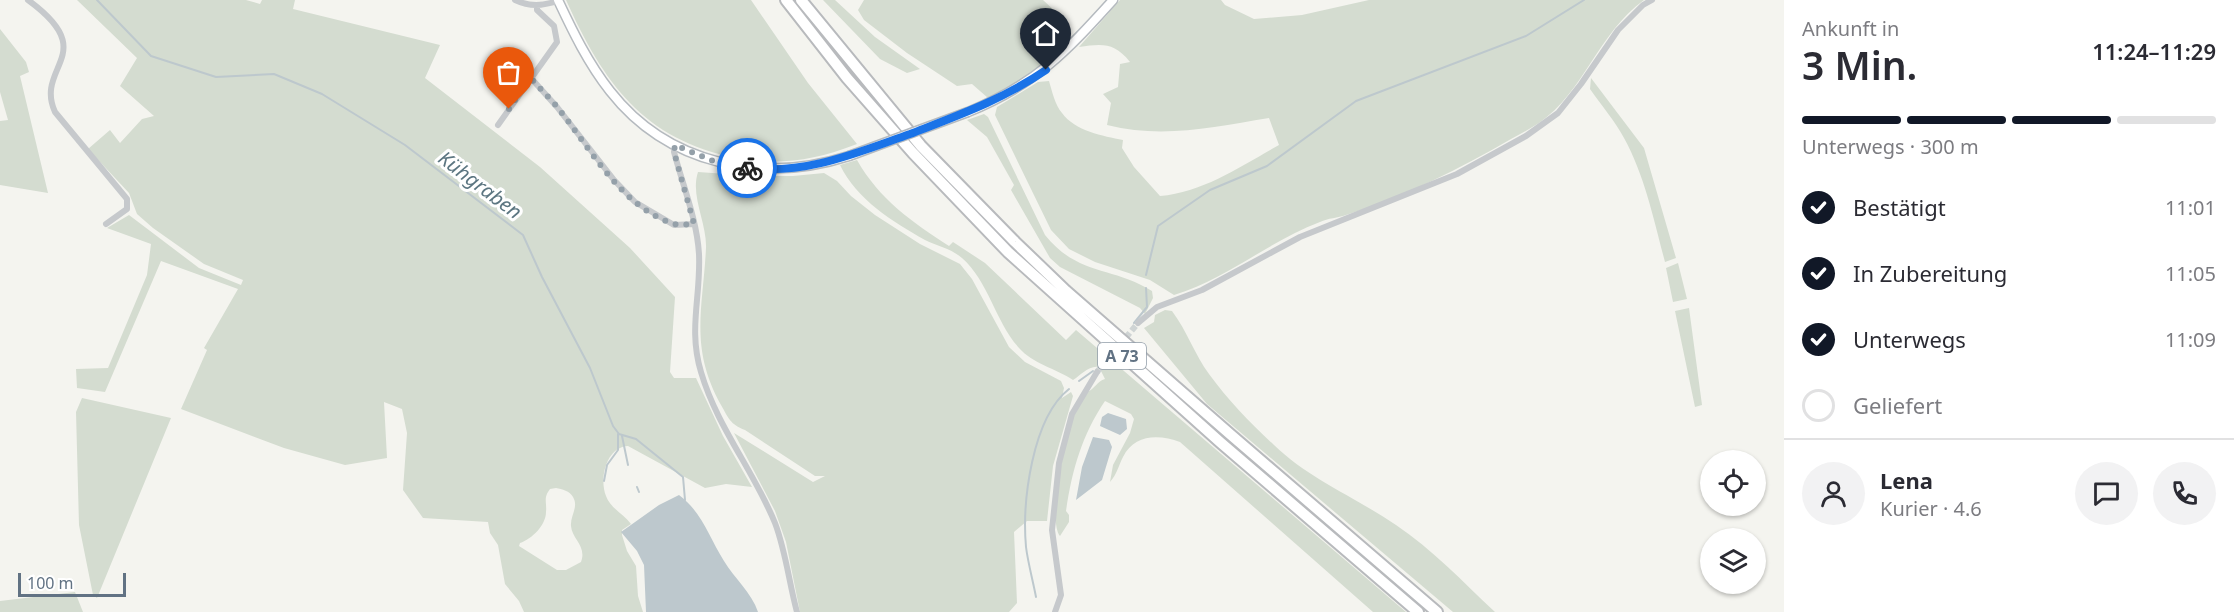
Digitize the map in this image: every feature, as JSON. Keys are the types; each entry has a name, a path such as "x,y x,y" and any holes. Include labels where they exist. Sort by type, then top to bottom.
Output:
{"highway":[{"name":"A 73","path":"786,0 847,78 913,153 1008,252 1202,426 1418,612"},
{"name":"A 73","path":"801,0 921,146 1024,251 1066,291 1437,612"}],"street":[{"path":"28,0 53,22 64,41 62,59 51,92 56,112 127,198 127,209 106,224"},
{"path":"515,0 528,5 540,5 558,0 586,56 612,93 630,112 675,145 718,163 765,170 808,167 849,156 968,112 1016,90 1046,70 1113,0"},
{"path":"1138,323 1157,307 1202,290 1300,237 1457,174 1526,136 1558,113 1618,30 1643,5 1652,0"},
{"path":"498,125 556,42 554,26 537,9 540,5"},
{"path":"490,84 504,66 510,66 530,77 557,107 614,180 635,202 660,219 674,225 694,224"},
{"path":"675,145 674,152 694,224 699,258 694,331 700,371 720,423 775,524 797,612"},
{"path":"1057,612 1061,588 1052,530 1059,463 1076,403 1097,372"}],"shaded area":[{"path":"77,0 246,0 260,4 262,0 295,0 293,9 440,45 425,78 540,167 630,248 675,297 670,372 674,378 696,378 723,436 752,487 726,484 705,488 628,446 614,452 606,465 604,489 611,504 631,524 622,530 622,535 627,551 636,566 638,596 643,612 524,612 519,601 505,584 498,545 490,533 488,522 423,518 403,490 407,433 402,409 384,402 387,458 345,465 284,448 181,409 207,350 204,348 238,289 161,261 105,392 77,388 76,369 108,368 147,275 151,244 107,228 129,215 199,268 241,285 243,280 204,264 153,228 137,214 129,193 88,149 110,130 120,143 142,119 154,116 120,86 137,58","holes":["556,488 570,493 575,501 571,526 582,551 581,562 566,570 557,570 519,546 520,543 534,535 544,522 547,495 550,489"]},
{"path":"566,0 751,0 808,83 857,144 801,160 759,161 743,160 743,152 737,158 704,149 676,137 651,122 630,103 612,81 595,57"},
{"path":"823,0 835,0 875,37 920,69 907,73 880,59"},
{"path":"864,0 1043,0 1056,12 1041,17 1037,26 1045,48 1044,63 1015,84 988,98 972,84 957,86 907,53 864,20 858,10"},
{"path":"1120,0 1221,0 1225,5 1254,19 1302,15 1369,0 1644,0 1628,13 1602,45 1568,95 1555,110 1536,125 1431,182 1368,208 1301,230 1212,280 1174,295 1150,280 1095,262 1069,249 1051,230 995,115 997,107 1038,82 1049,81 1057,106 1062,113 1074,124 1090,132 1123,140 1122,148 1134,167 1160,196 1176,194 1207,184 1279,145 1269,118 1208,128 1168,131 1148,131 1107,125 1111,103 1103,94 1118,87 1120,64 1130,62 1119,51 1107,46 1079,47"},
{"path":"0,29 26,62 29,72 20,76 48,193 0,185 0,121 8,120 0,92"},
{"path":"1591,78 1644,148 1676,258 1665,262 1638,168 1620,132 1590,89"},
{"path":"984,114 988,117 1045,235 1070,258 1123,277 1152,291 1153,298 1145,314 1140,308 1060,267 1050,258 1011,190 1014,185 987,137 967,120"},
{"path":"857,160 875,187 897,209 949,246 953,242 985,263 1066,340 1076,330 1406,612 1373,612 1180,442 1156,437 1140,440 1128,449 1110,482 1113,465 1130,433 1134,419 1131,414 1105,401 1079,453 1066,511 1069,515 1069,522 1060,536 1057,527 1057,497 1066,442 1073,417 1085,395 1105,379 1099,367 1088,369 1073,380 1037,362 1019,348 1004,326 979,278 962,258 900,225 876,208 856,189 840,165"},
{"path":"698,172 755,176 824,173 837,181 851,196 875,215 920,244 960,264 972,279 1009,347 1025,362 1061,381 1064,388 1062,398 1071,392 1073,396 1053,466 1047,521 1027,521 1014,532 1017,603 1009,612 800,612 786,542 775,511 734,433 813,482 825,476 815,476 733,423 711,384 701,346 700,328 706,239 697,200"},
{"path":"1678,263 1687,299 1673,302 1666,268"},
{"path":"1689,308 1702,405 1695,407 1675,311"},
{"path":"1165,310 1172,311 1204,367 1224,393 1274,445 1302,468 1409,534 1447,566 1495,612 1453,612 1207,404 1144,328 1154,322 1155,315"},
{"path":"82,398 171,418 97,598 93,595 79,525 76,412"},
{"path":"1108,413 1126,419 1127,429 1120,435 1100,426 1102,417"},
{"path":"1093,437 1109,440 1112,447 1102,480 1076,500 1082,467"},
{"path":"679,495 694,509 724,561 752,598 758,612 646,612 644,565 637,551 621,532 659,505"},
{"path":"75,592 83,612 0,612 0,601"}],"waterway":[{"name":"Kühgraben","path":"97,0 151,56 216,77 274,74 322,94 405,145 523,235 542,277 590,368 613,426 619,434 636,439 683,477 685,500"},
{"path":"1146,275 1158,226 1210,190 1267,166 1356,101 1526,36 1584,0"},
{"path":"1134,323 1147,307 1146,288"},
{"path":"1079,381 1093,371"},
{"path":"1036,597 1026,547 1028,485 1038,440 1046,420 1056,402 1069,389"},
{"path":"604,481 607,465 618,450 618,434"},
{"path":"622,436 628,465"},
{"path":"637,487 639,492"}],"tunnel":[{"path":"1097,372 1138,323"}],"way so far":[{"path":"509,109 530,77 557,107 614,180 635,202 660,219 674,225 694,224 674,152 675,145 718,163 747,168"}],"route":[{"path":"747,168 765,170 801,168 849,156 987,104 1016,90 1046,70"}]}
